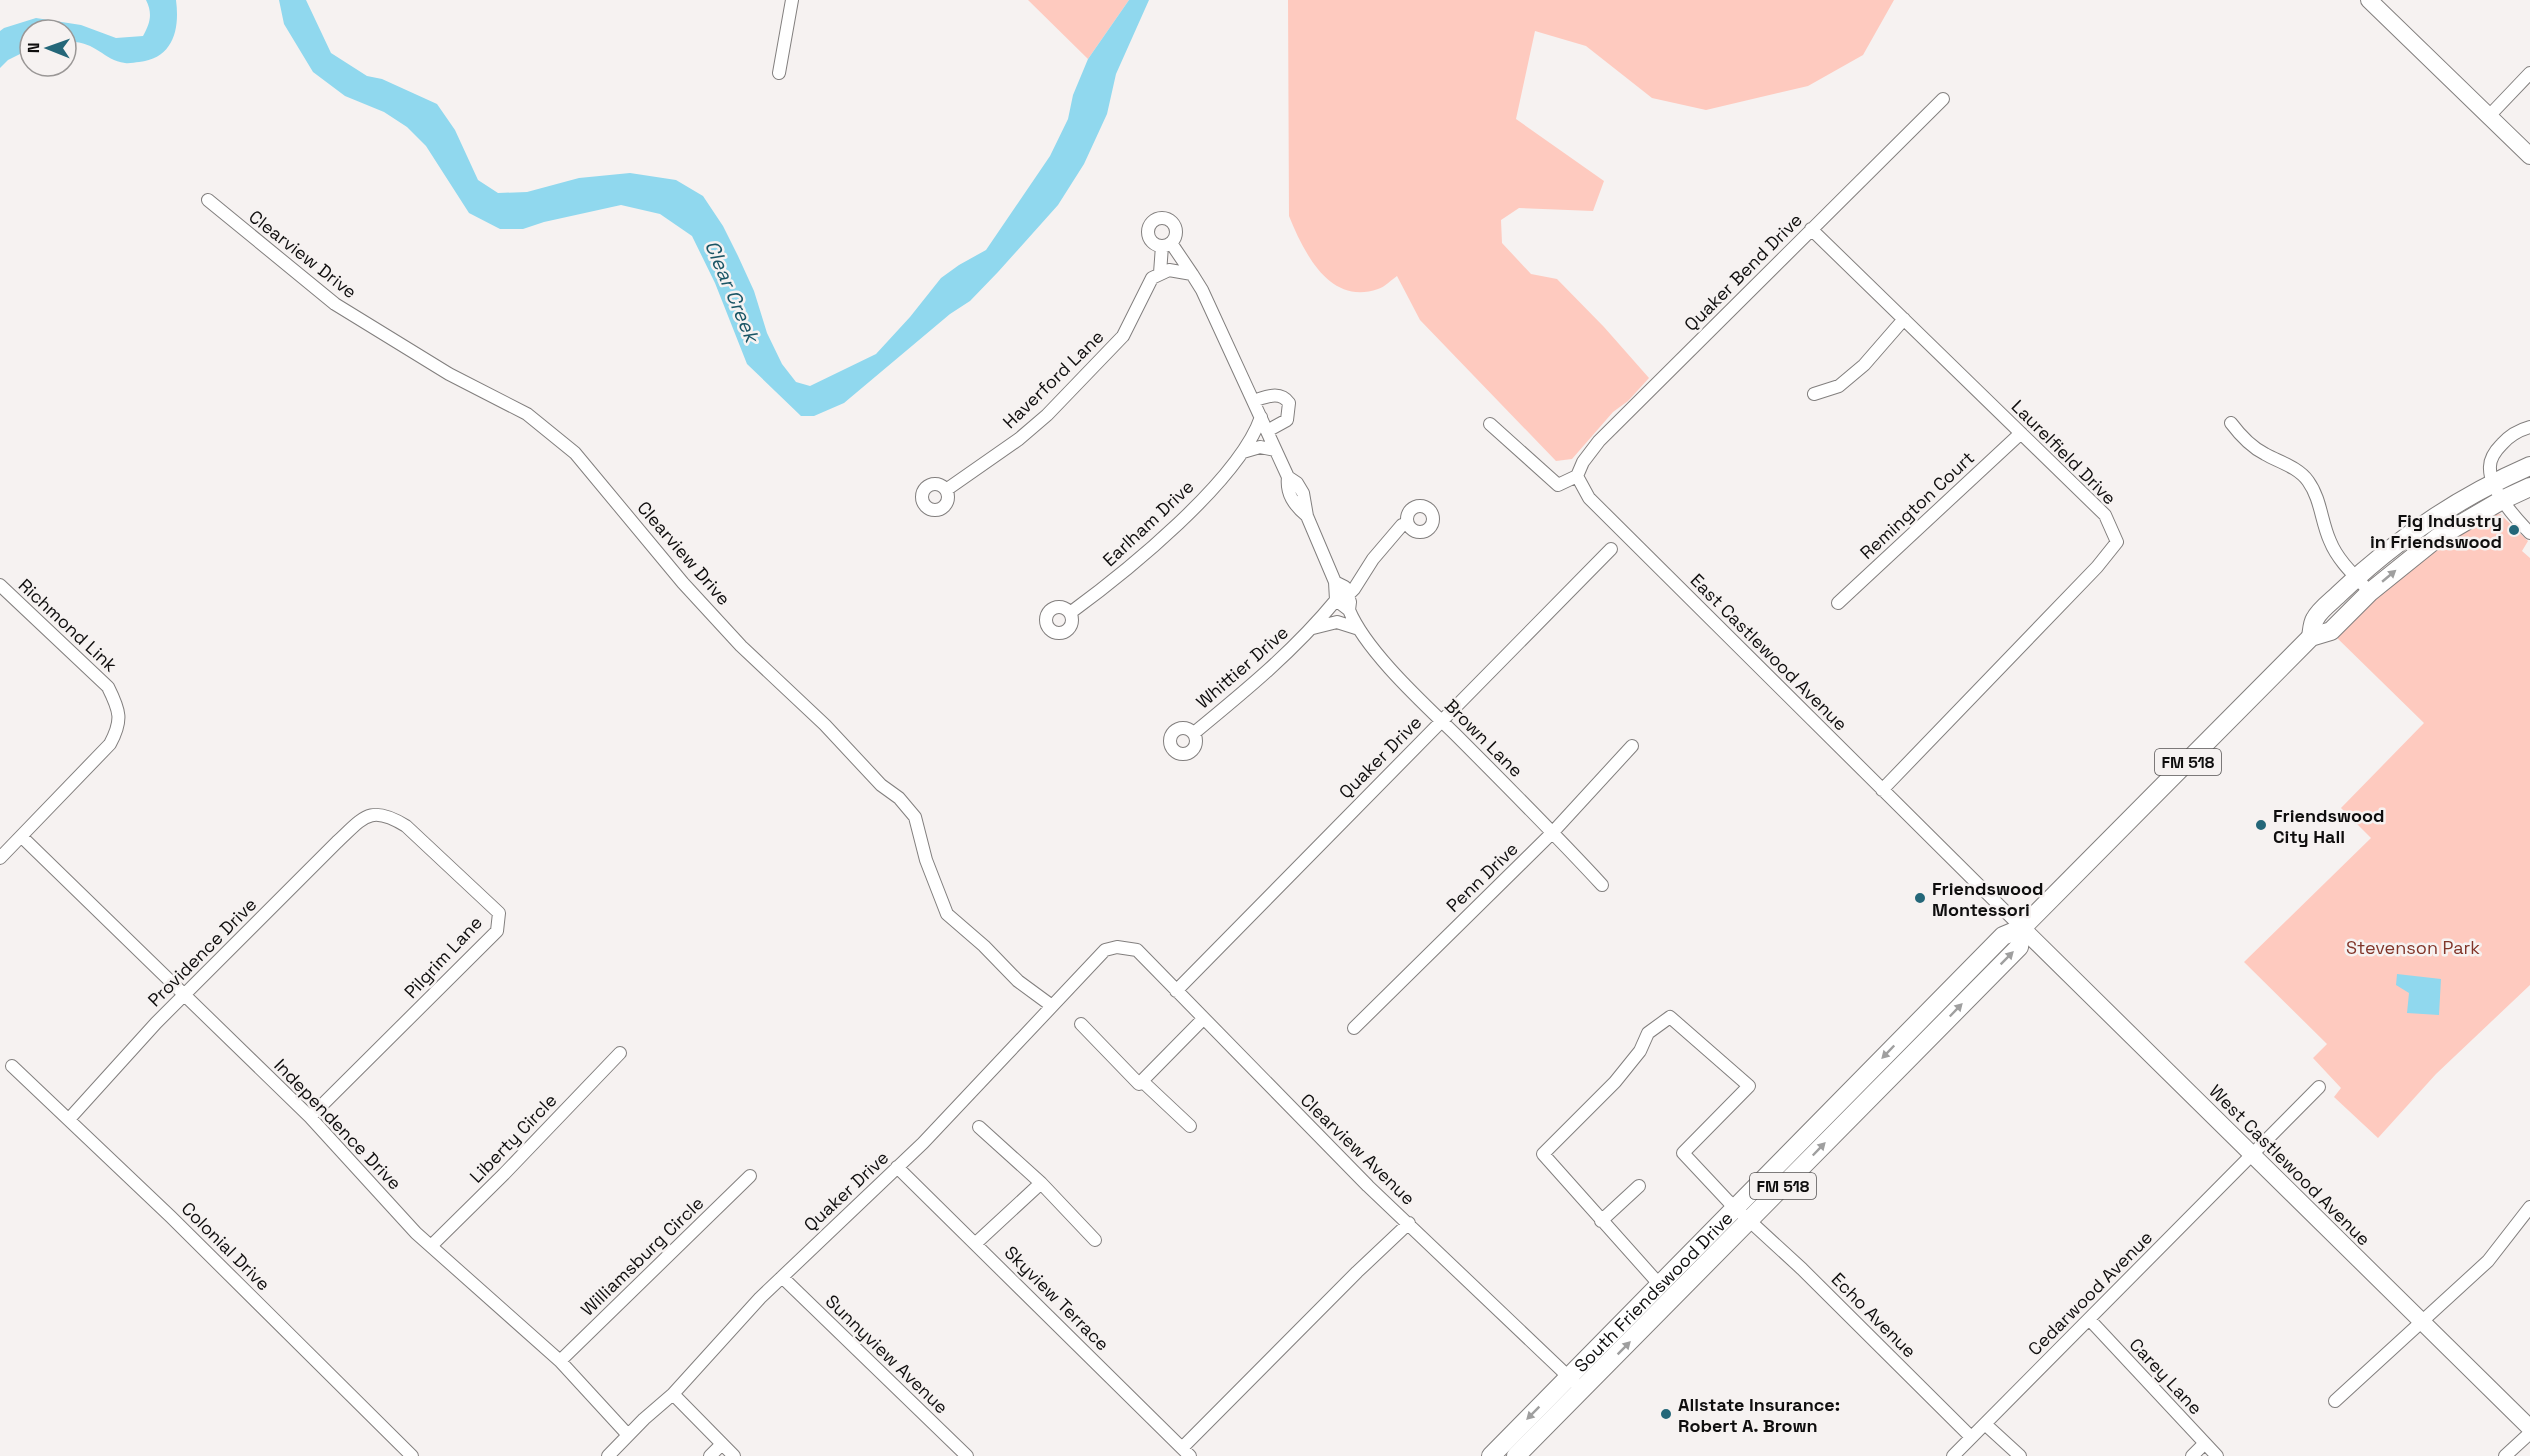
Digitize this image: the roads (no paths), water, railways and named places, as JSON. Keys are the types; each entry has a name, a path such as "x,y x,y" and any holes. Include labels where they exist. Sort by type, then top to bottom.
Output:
{"main road":[{"name":"South Friendswood Drive","path":"2311,637 2315,618 2356,578 2420,526 2494,482 2530,466"},
{"name":"South Friendswood Drive","path":"1491,1456 2003,936 2022,928 2311,637 2331,631 2370,592 2437,538 2502,500 2530,487"},
{"name":"South Friendswood Drive","path":"1516,1456 2019,947 2022,928"}],"street":[{"path":"779,73 792,0"},
{"path":"2369,0 2530,156"},
{"path":"2489,116 2530,73"},
{"name":"Quaker Bend Drive","path":"1577,476 1583,462 1599,441 1943,99"},
{"name":"Clearview Drive","path":"208,200 335,304 448,374 527,414 575,453 683,583 741,646 825,725 882,785 899,798 915,817 929,868 947,914 984,946 1018,981 1052,1006"},
{"name":"Laurelfield Drive","path":"1811,229 2105,515 2117,542 2097,567 1882,790"},
{"path":"1192,274 1175,271 1160,273 1166,244 1192,274 1202,290 1288,477 1296,483 1302,493 1307,516 1335,582 1336,600 1349,610"},
{"name":"Haverford Lane","path":"946,490 1019,439 1047,415 1123,336 1152,278 1160,273"},
{"path":"1814,394 1839,386 1864,365 1904,320"},
{"path":"1254,401 1279,395 1285,397 1289,403 1290,411 1287,420 1268,431"},
{"name":"Earlham Drive","path":"1070,613 1107,586 1158,542 1212,489 1255,436 1261,417"},
{"path":"2231,423 2242,437 2263,453 2286,464 2306,478 2316,494 2330,541 2340,558 2370,592"},
{"path":"1490,424 1558,485 1577,476"},
{"path":"2530,427 2517,432 2495,452 2490,467 2502,500 2530,533"},
{"name":"Remington Court","path":"1838,603 2021,433"},
{"path":"1243,452 1260,447 1275,450"},
{"name":"East Castlewood Avenue","path":"1577,476 1589,498 2022,928"},
{"path":"1335,582 1346,587 1349,594 1373,559 1402,525 1407,523"},
{"name":"Quaker Drive","path":"1176,991 1611,549"},
{"name":"Richmond Link","path":"0,585 108,687 119,708 118,728 110,744 0,858"},
{"name":"Brown Lane","path":"1349,594 1349,610 1356,628 1403,682 1553,832 1602,885"},
{"name":"Whittier Drive","path":"1194,733 1250,688 1313,628 1336,600"},
{"name":"Whittier Drive","path":"1313,628 1337,622 1356,628"},
{"name":"Penn Drive","path":"1354,1029 1553,832 1632,746"},
{"name":"Pilgrim Lane","path":"310,1117 497,931 499,913 406,826 390,816 365,817"},
{"name":"Providence Drive","path":"70,1118 183,995 365,817"},
{"name":"Independence Drive","path":"22,837 310,1117 416,1233 560,1361 628,1435"},
{"name":"West Castlewood Avenue","path":"2022,928 2530,1428"},
{"name":"Clearview Avenue","path":"1107,949 1117,947 1137,950 1368,1186 1582,1389"},
{"name":"Quaker Drive","path":"608,1456 673,1394 782,1277 923,1143 1107,949"},
{"name":"Echo Avenue","path":"1602,1221 1542,1154 1615,1082 1640,1051 1648,1034 1670,1017 1749,1086 1683,1153 1735,1207 1971,1437"},
{"path":"1081,1024 1139,1084 1203,1019"},
{"name":"Liberty Circle","path":"431,1246 620,1053"},
{"name":"Colonial Drive","path":"12,1066 70,1118 412,1456"},
{"path":"1143,1081 1190,1126"},
{"name":"Cedarwood Avenue","path":"1953,1456 2319,1088"},
{"path":"979,1127 1041,1183 1095,1240"},
{"name":"Skyview Terrace","path":"897,1167 1186,1452"},
{"name":"Williamsburg Circle","path":"560,1361 750,1176"},
{"path":"975,1244 1041,1183"},
{"path":"1639,1186 1602,1221 1659,1284"},
{"path":"2335,1401 2488,1261 2530,1208"},
{"path":"1186,1452 1349,1280 1409,1223"},
{"name":"Sunnyview Avenue","path":"782,1277 967,1456"},
{"name":"Carey Lane","path":"2089,1319 2217,1456"},
{"path":"673,1394 734,1456"},
{"path":"1985,1424 2020,1456"},
{"path":"2505,1456 2530,1433"},
{"path":"710,1456 722,1444"},
{"path":"2192,1456 2204,1444"}],"water":[{"path":"146,0 176,0 175,32 167,49 160,55 128,63 117,61 92,47 78,42 78,25 116,38 143,36 150,18"},
{"name":"Clear Creek","path":"279,0 306,0 331,53 367,76 382,79 437,104 455,130 478,180 498,193 527,192 579,178 630,173 676,180 703,196 723,226 738,256 754,291 767,333 782,364 796,382 810,386 876,354 941,278 986,250 1050,156 1068,119 1073,95 1088,59 1129,0 1149,0 1116,74 1107,114 1084,164 1058,205 970,301 950,314 844,403 814,416 801,416 747,364 715,283 692,236 660,214 621,205 544,222 523,229 500,229 469,213 426,146 407,127 384,112 345,96 313,72 284,24"},
{"path":"18,24 18,55 8,60 0,68 0,31"},
{"path":"2397,974 2441,979 2439,1015 2407,1013 2409,993 2396,985"}],"place":[{"name":"Fig Industry in Friendswood","path":"2514,530"},
{"name":"Friendswood City Hall","path":"2261,825"},
{"name":"Friendswood Montessori","path":"1920,898"},
{"name":"Allstate Insurance: Robert A. Brown","path":"1666,1414"}],"park label":[{"name":"Stevenson Park","path":"2413,947"}]}
